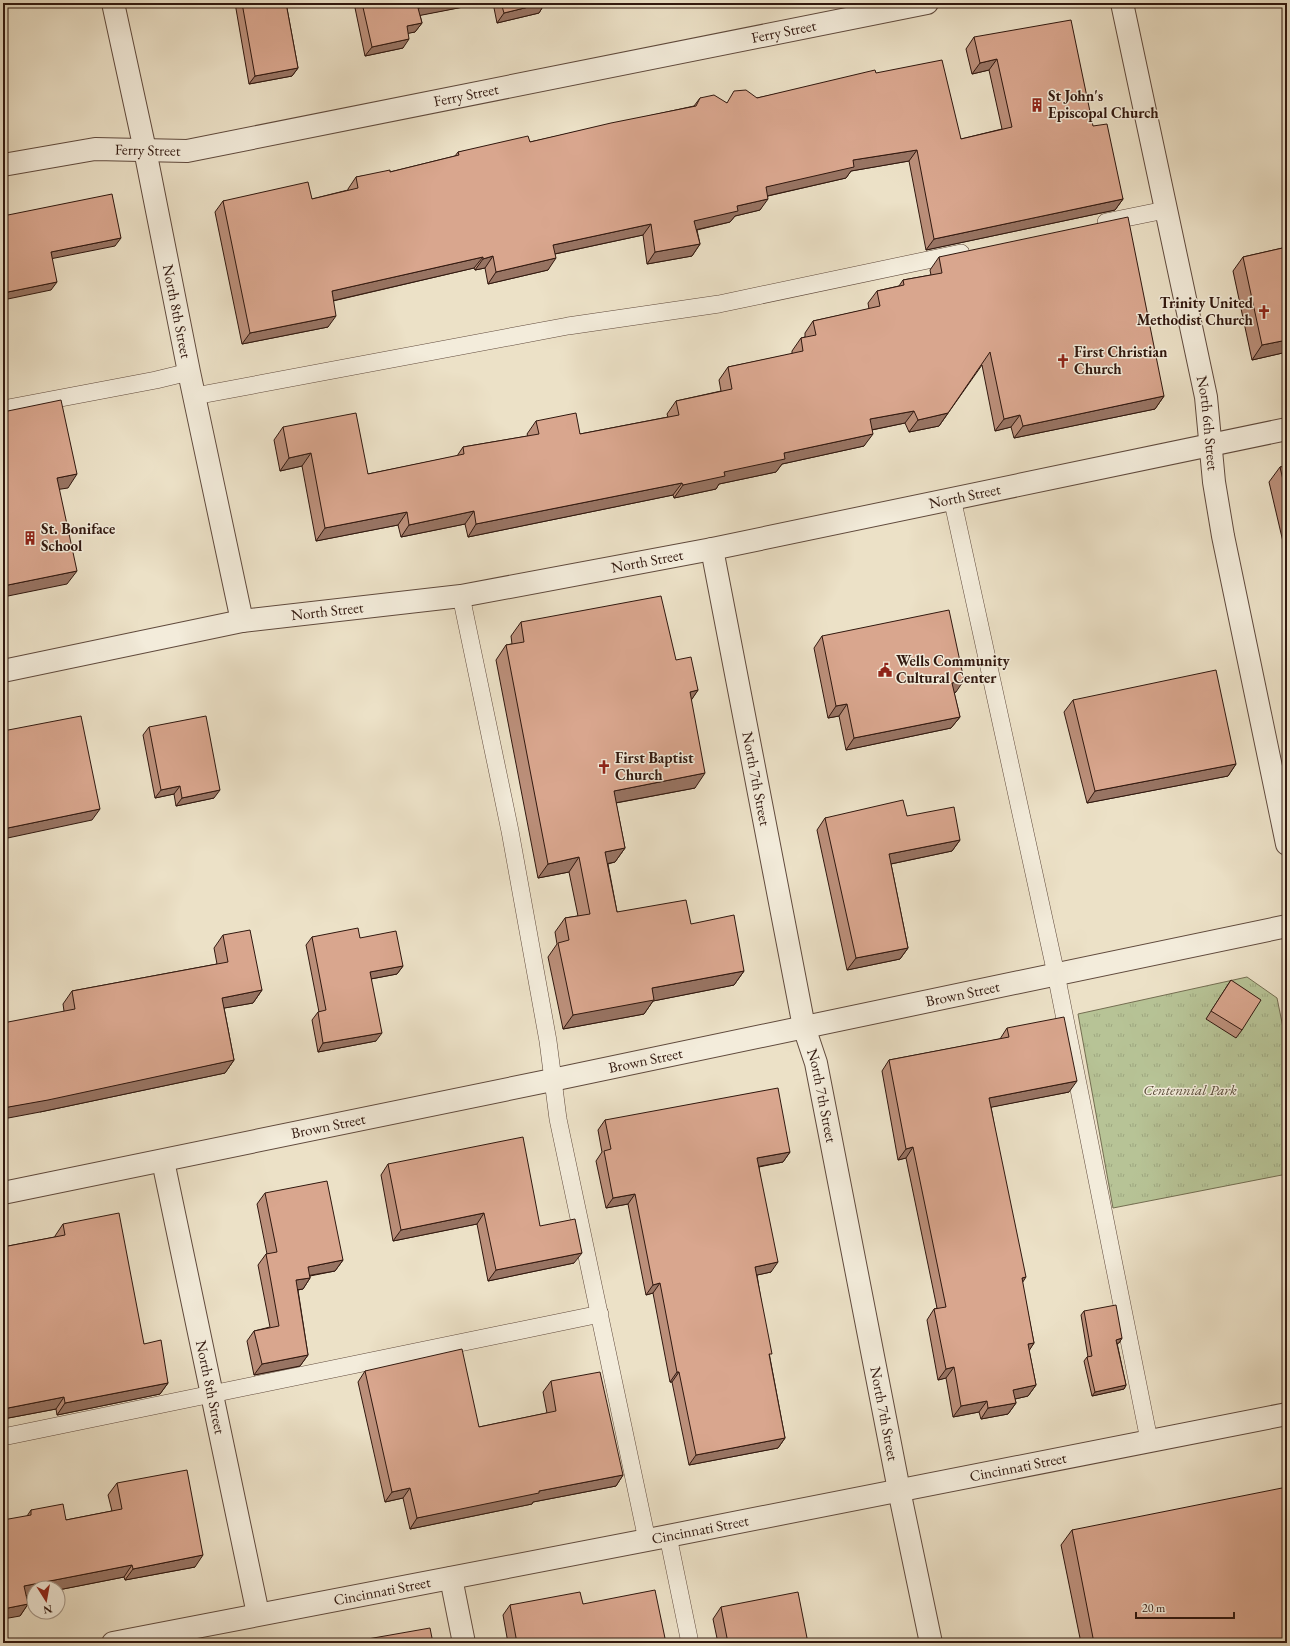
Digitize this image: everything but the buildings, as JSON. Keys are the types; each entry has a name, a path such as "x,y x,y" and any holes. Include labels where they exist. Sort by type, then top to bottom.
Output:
{"street":[{"name":"North 8th Street","path":"113,3 145,150 189,372 242,620"},
{"name":"Ferry Street","path":"3,165 95,149 187,151 927,3"},
{"name":"North 6th Street","path":"1122,3 1206,397 1214,482 1223,536 1287,844"},
{"name":"North Street","path":"3,671 242,620 461,596 712,549 1287,429"},
{"name":"North 7th Street","path":"712,549 804,1027 816,1063 899,1490 932,1643"},
{"name":"Brown Street","path":"3,1192 163,1161 1287,926"},
{"name":"North 8th Street","path":"163,1161 258,1614"},
{"name":"Cincinnati Street","path":"113,1643 658,1538 1287,1414"},
{"path":"451,1578 464,1643"}],"lane":[{"path":"1092,225 1165,210"},
{"path":"195,396 568,326 719,304 975,250"},
{"path":"3,409 156,380 189,372"},
{"path":"952,498 1056,974 1149,1440"},
{"path":"461,596 510,831 548,1041 558,1119 600,1314 658,1538 690,1643"},
{"path":"3,1437 600,1314"}],"green space":[{"name":"Centennial Park","path":"1247,977 1277,998 1287,1047 1287,1174 1113,1208 1078,1014"}],"place":[{"name":"St John's Episcopal Church","path":"1037,105"},
{"name":"Trinity United Methodist Church","path":"1264,312"},
{"name":"First Christian Church","path":"1063,361"},
{"name":"St. Boniface School","path":"30,538"},
{"name":"Wells Community Cultural Center","path":"885,670"},
{"name":"First Baptist Church","path":"604,767"}]}
